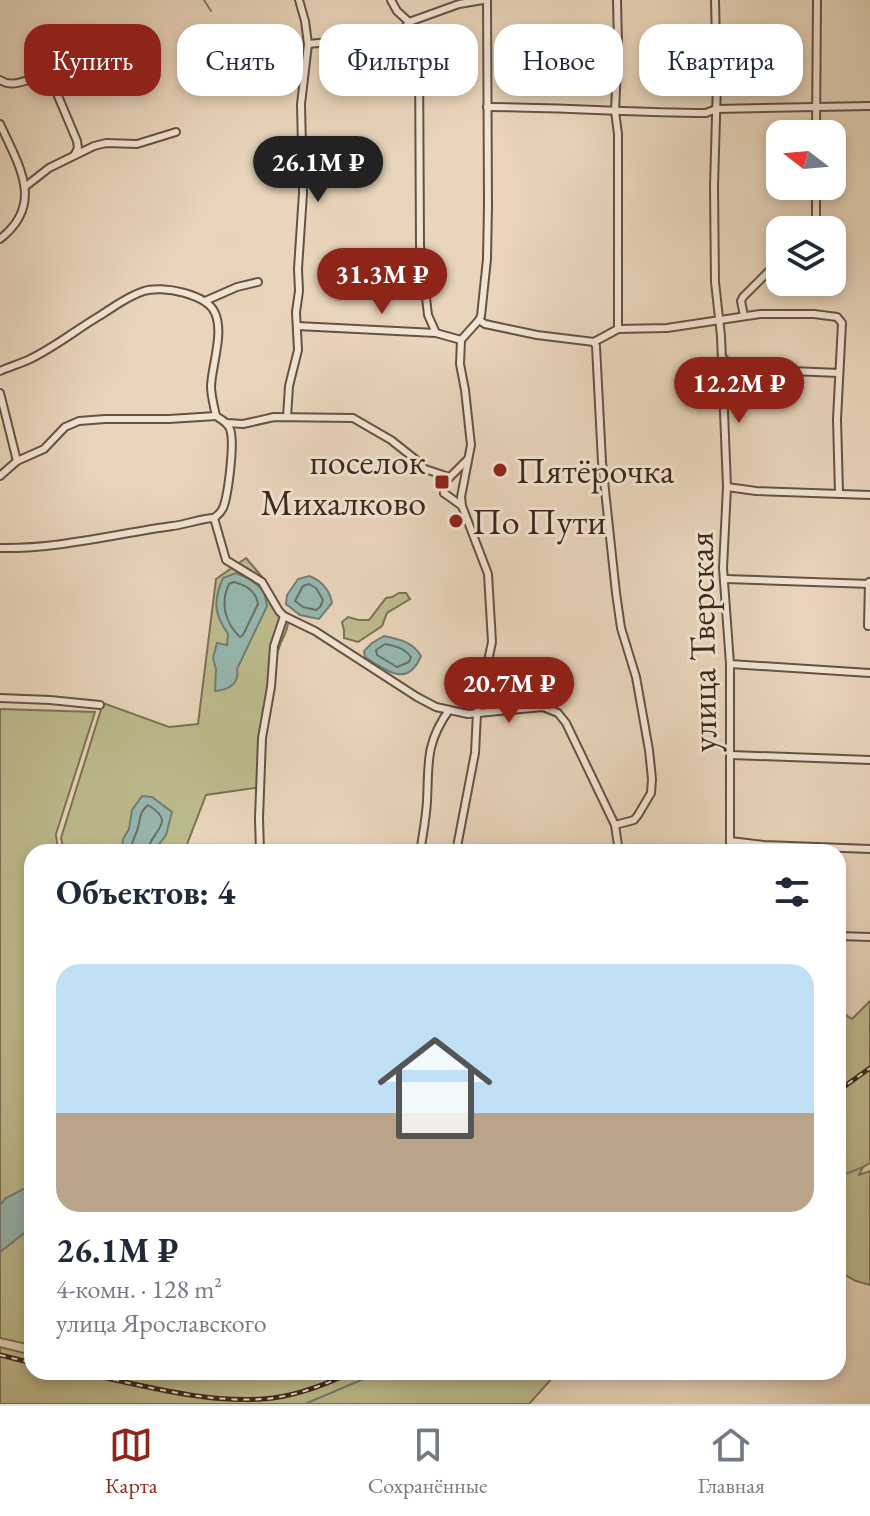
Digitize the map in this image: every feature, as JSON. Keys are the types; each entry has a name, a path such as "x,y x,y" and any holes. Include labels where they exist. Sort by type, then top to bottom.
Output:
{"street":[{"path":"287,417 289,386 298,350 296,307 303,181 301,104 308,44 299,0"},
{"path":"391,0 409,22 419,53 422,265 428,315 436,333"},
{"path":"308,44 392,36 401,33 409,22 459,4 485,0 487,259 482,312 461,340 460,364 471,439 462,506 488,574 492,642 477,713 475,753 458,844"},
{"path":"617,0 618,329"},
{"name":"улица Тверская","path":"715,0 715,282 723,358 727,487 723,568 730,664 730,841"},
{"path":"815,120 817,0"},
{"path":"0,80 12,85 44,75 50,77 77,141 75,154"},
{"path":"487,107 706,113 716,109 870,106"},
{"path":"0,124 26,186 21,213 12,228 0,239"},
{"path":"26,186 49,168 100,144 137,144 176,132"},
{"path":"744,316 743,297 766,274"},
{"path":"205,301 258,282"},
{"path":"0,371 30,359 142,292 156,289 194,295 213,309 217,320 211,383 216,416"},
{"path":"479,320 537,335 594,342 618,329 667,328 760,314 814,314 839,319 842,322 837,435 839,493"},
{"path":"297,326 436,333 461,340"},
{"path":"594,342 602,462 616,593 621,628 636,677 652,779 651,793 634,820 615,825"},
{"path":"723,358 742,369 839,373"},
{"path":"0,393 17,461"},
{"path":"0,476 17,461 44,449 65,427 79,421 216,416 227,423 243,424 274,417 355,419 391,440 425,469 447,476"},
{"path":"0,548 84,541 214,518 223,508 228,482 231,432 227,423"},
{"path":"462,506 442,494 447,476 469,457"},
{"path":"727,487 870,495"},
{"path":"214,518 226,560 259,579 284,616 315,631 417,697 436,707 462,713 536,707 550,709 564,719 615,825 618,844"},
{"path":"725,579 870,583 868,626"},
{"path":"260,844 262,738 274,646 284,616"},
{"path":"730,664 870,673"},
{"path":"0,698 100,705"},
{"path":"421,844 430,747 438,726 449,710"},
{"path":"731,755 870,760"},
{"path":"730,841 756,844"},
{"path":"846,848 870,849"},
{"path":"846,936 870,937"}],"shaded area":[{"path":"246,558 263,578 267,595 277,613 289,614 288,626 277,655 262,787 206,795 187,844 62,844 61,838 103,703 169,727 198,724 216,579"},
{"path":"406,593 410,599 387,613 382,626 358,642 344,638 342,622 348,617 369,620 386,598"},
{"path":"0,709 95,712 56,834 57,844 24,844 24,1343 0,1338"},
{"path":"870,1001 870,1163 863,1167 859,1175 870,1171 870,1285 846,1275 846,1015 852,1019"},
{"path":"0,1347 24,1353 24,1380 550,1380 529,1404 0,1404"}],"water":[{"path":"236,573 250,579 264,591 267,606 237,669 237,679 228,688 215,691 213,658 217,643 227,645 228,634 216,607 218,594 223,578"},
{"path":"309,576 324,586 331,598 332,603 319,619 300,615 286,604 287,595 298,579"},
{"path":"384,636 405,642 418,651 421,656 409,672 396,674 365,657 364,651"},
{"path":"142,796 152,797 172,812 166,835 159,844 123,844 132,810"},
{"path":"24,1189 24,1233 0,1252 0,1205"}],"waterway":[{"path":"204,0 211,11"},
{"path":"846,1174 863,1167"},
{"path":"305,1404 361,1380"}],"railway":[{"path":"846,1085 870,1068"},
{"path":"0,1355 24,1361"},
{"path":"115,1380 170,1392 240,1399 274,1398 334,1380"}],"place":[{"name":"Пятёрочка","path":"500,470"},
{"name":"поселок Михалково","path":"442,482"},
{"name":"По Пути","path":"456,521"}]}
